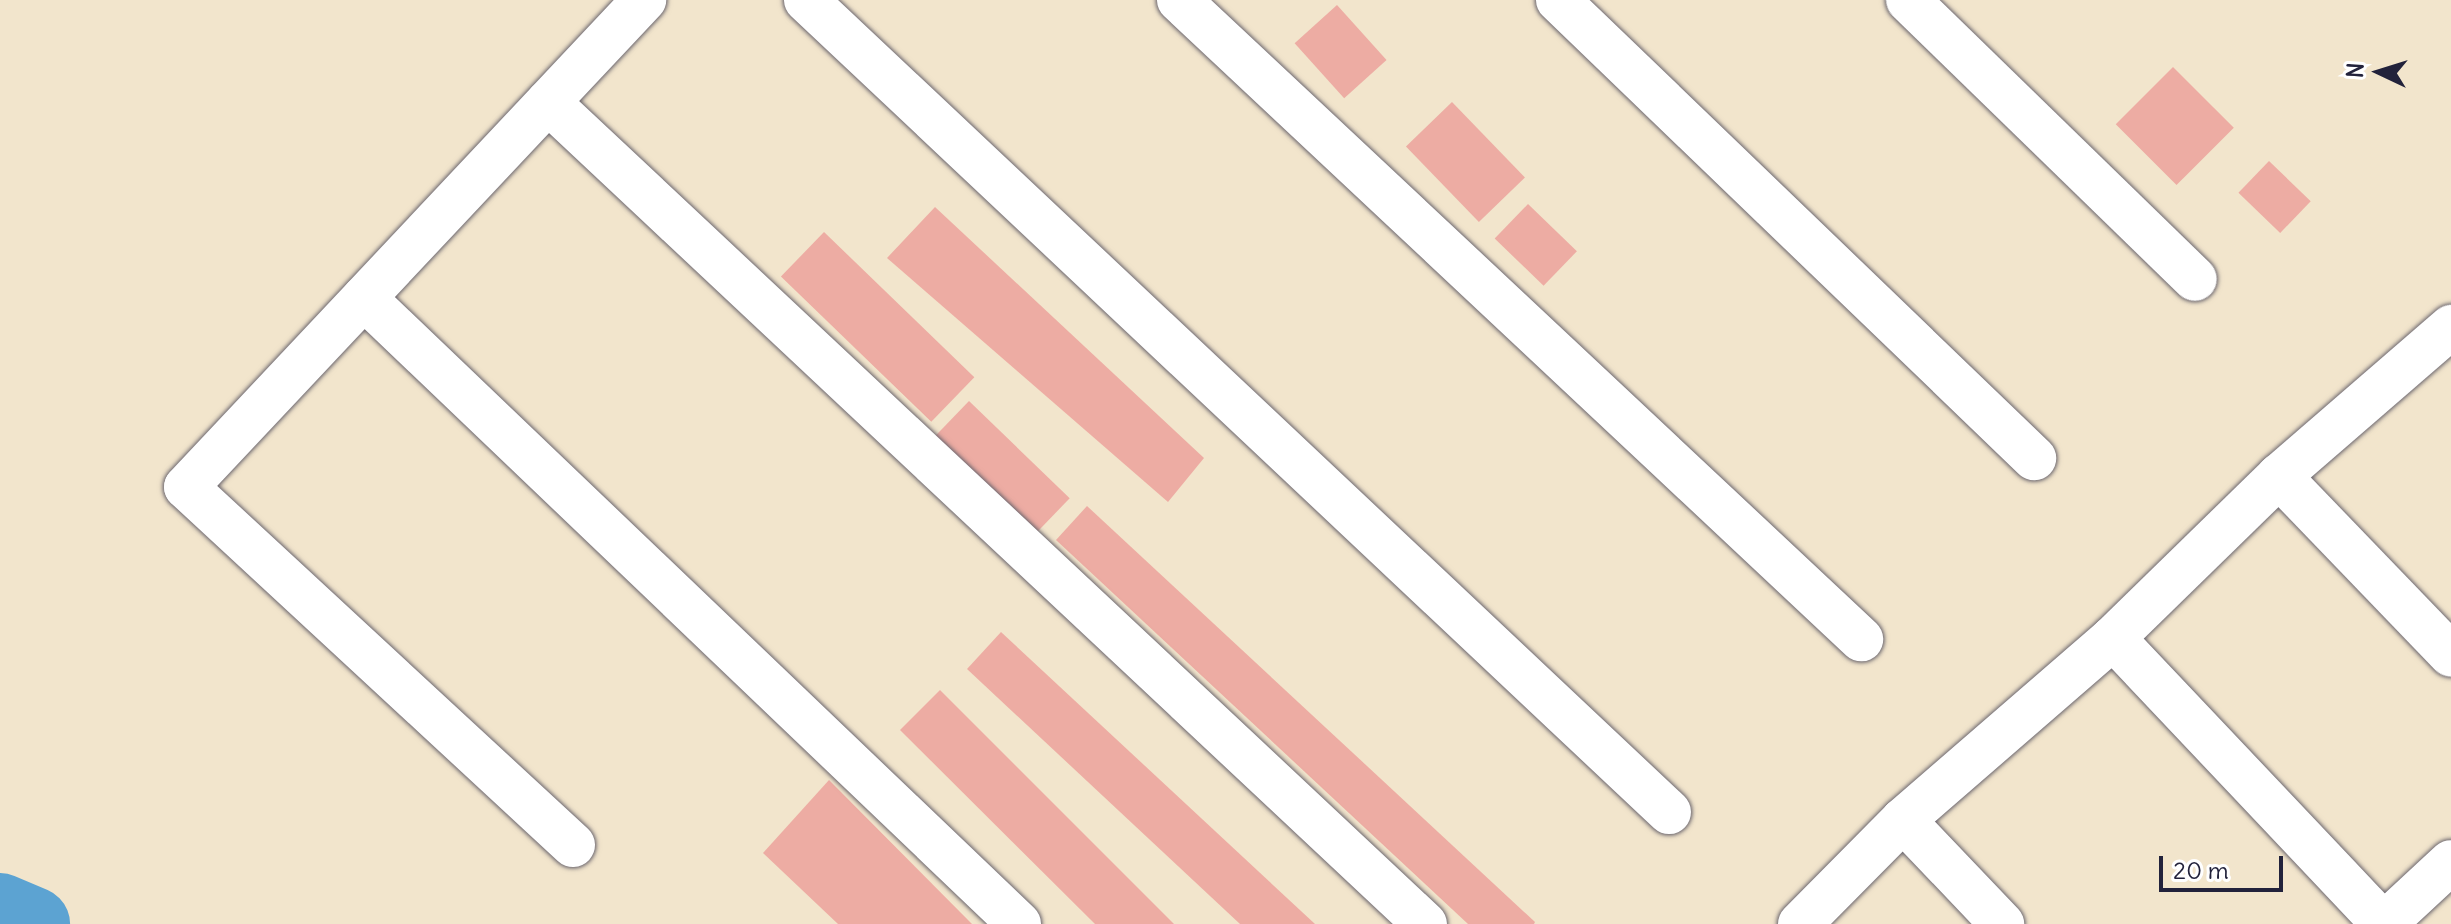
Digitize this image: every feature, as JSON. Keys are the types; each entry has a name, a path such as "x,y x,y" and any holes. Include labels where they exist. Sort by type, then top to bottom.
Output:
{"street":[{"path":"573,845 186,487 644,0"},
{"path":"806,0 1669,812"},
{"path":"1179,0 1861,639"},
{"path":"1558,0 2034,458"},
{"path":"1908,0 2195,279"},
{"path":"548,102 1425,924"},
{"path":"364,298 1019,924"},
{"path":"1800,924 1903,820 2113,638 2279,476 2451,327"},
{"path":"2279,476 2451,655"},
{"path":"2113,638 2384,924 2451,862"},
{"path":"1903,820 2002,924"}],"building":[{"path":"1337,5 1387,60 1344,98 1295,43"},
{"path":"2173,67 2234,128 2177,185 2116,124"},
{"path":"1452,102 1525,178 1479,222 1406,146"},
{"path":"2269,161 2311,201 2280,233 2238,193"},
{"path":"1528,204 1577,251 1544,286 1495,239"},
{"path":"935,207 1204,458 1168,502 887,258"},
{"path":"824,232 974,377 931,422 781,277"},
{"path":"969,401 1070,498 1035,534 934,437"},
{"path":"1087,506 1534,924 1468,924 1056,540"},
{"path":"1001,632 1315,924 1240,924 967,669"},
{"path":"940,690 1174,924 1095,924 900,730"},
{"path":"829,780 972,924 838,924 763,853"}],"waterway":[{"path":"0,910 33,924"}]}
